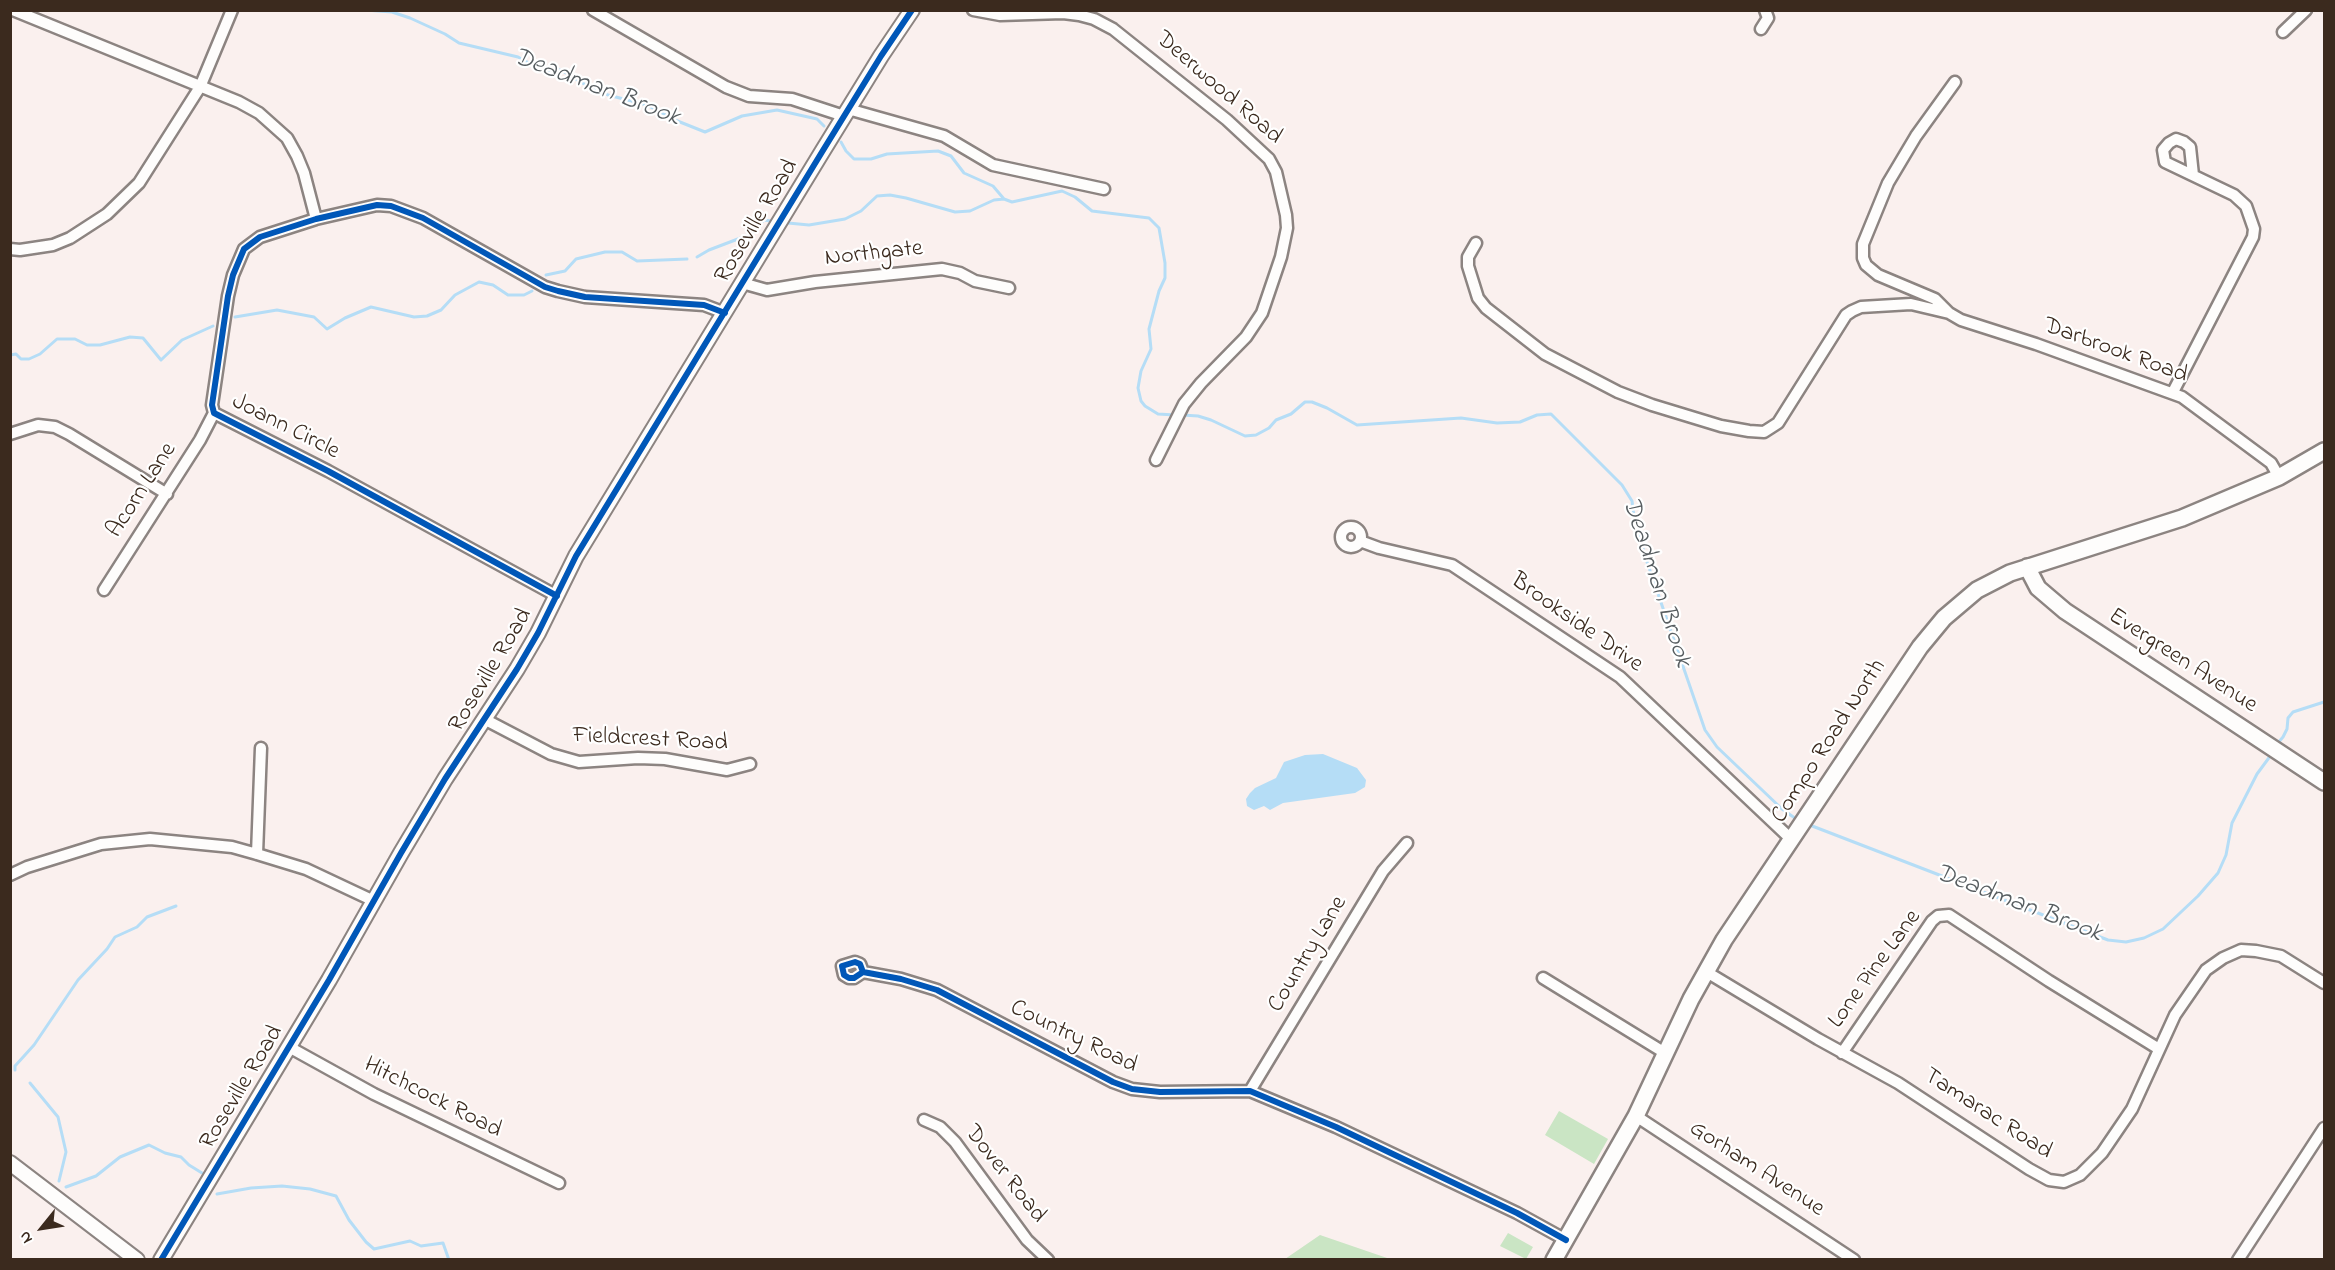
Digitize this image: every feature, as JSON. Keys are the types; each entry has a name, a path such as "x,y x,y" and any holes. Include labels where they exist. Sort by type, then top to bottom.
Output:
{"main road":[{"name":"Compo Road North","path":"1554,1260 1636,1116 1705,971 1932,631 1977,590 2010,573 2156,528 2278,477 2325,451"},
{"name":"Evergreen Avenue","path":"2027,567 2044,594 2083,623 2325,782"}],"street":[{"path":"13,10 239,102 259,113 287,138 304,173 316,219"},
{"path":"10,249 20,250 53,245 88,228 107,214 139,183 200,87 232,10"},
{"path":"593,10 726,87 749,96 792,99 944,136 993,165 1104,189"},
{"name":"Roseville Road","path":"161,1260 289,1047 434,798 517,669 576,556 846,112 912,10"},
{"name":"Deerwood Road","path":"973,10 1000,15 1063,13 1094,19 1113,29 1227,120 1273,166 1286,215 1285,240 1262,313 1246,337 1201,383 1179,415 1156,460"},
{"path":"1761,29 1768,18 1765,10"},
{"path":"2283,32 2306,10"},
{"name":"Darbrook Road","path":"1955,82 1896,167 1867,232 1862,251 1863,258 1872,270 1935,299 1949,313 1961,320 2173,392 2271,463 2278,477"},
{"path":"2173,392 2253,237 2254,229 2246,206 2234,195 2193,175"},
{"name":"Joann Circle","path":"557,596 328,471 214,413 212,405 228,296 232,275 244,249 260,237 316,219 377,205 391,206 423,218 545,287 585,297 704,305 725,313"},
{"name":"Darbrook Road","path":"1476,243 1468,257 1467,266 1478,298 1486,308 1545,354 1618,392 1652,405 1721,426 1749,431 1764,432 1778,423 1846,315 1852,311 1861,307 1911,304 1949,313"},
{"name":"Northgate","path":"742,283 767,290 814,282 942,269 960,273 975,281 1009,288"},
{"name":"Acorn Lane","path":"104,590 200,440 214,413"},
{"path":"10,434 38,425 55,428 69,434 166,494"},
{"name":"Brookside Drive","path":"1360,541 1379,548 1452,565 1620,677 1799,829"},
{"name":"Fieldcrest Road","path":"484,719 551,754 579,762 638,758 665,759 727,770 750,764"},
{"path":"257,854 261,748"},
{"path":"10,875 27,867 101,844 150,839 220,845 257,854 306,869 374,901"},
{"name":"Country Lane","path":"1251,1091 1383,871 1407,843"},
{"name":"Lone Pine Lane","path":"1842,1053 1932,921 1938,916 1949,915 2158,1049"},
{"name":"Tamarac Road","path":"1705,971 1842,1053 1898,1083 2029,1169 2049,1180 2064,1182 2080,1175 2102,1154 2132,1109 2175,1015 2206,970 2223,958 2241,950 2256,951 2281,956 2325,983"},
{"name":"Country Road","path":"863,972 901,979 937,990 1113,1082 1132,1089 1160,1092 1251,1091 1336,1127 1517,1213 1566,1240"},
{"path":"1543,978 1665,1053"},
{"name":"Hitchcock Road","path":"289,1047 374,1094 559,1183"},
{"name":"Gorham Avenue","path":"1636,1116 1854,1260"},
{"name":"Dover Road","path":"924,1120 940,1127 955,1142 1027,1240 1048,1260"},
{"path":"2238,1260 2325,1128"},
{"path":"10,1163 137,1260"}],"green space":[{"path":"1559,1111 1608,1139 1594,1164 1545,1135"},
{"path":"1508,1233 1533,1247 1526,1259 1500,1246"},
{"path":"1320,1235 1390,1259 1285,1259"}],"water":[{"path":"1323,754 1357,768 1366,780 1365,787 1355,793 1283,803 1270,810 1264,806 1254,810 1247,806 1246,799 1250,793 1255,788 1276,778 1284,762 1305,755"}],"waterway":[{"name":"Deadman Brook","path":"170,10 185,10"},
{"name":"Deadman Brook","path":"365,10 392,12 410,18 459,43 518,57 545,72 555,68 608,95 647,105 705,132 742,116 777,110 817,119 824,126"},
{"name":"Deadman Brook","path":"841,142 854,159 871,159 887,154 938,151 951,156 964,173 993,186 1004,199 1012,202 1062,191 1075,197 1092,211 1149,218 1159,228 1165,278 1159,291 1149,329 1151,349 1141,371 1138,388 1141,401 1145,406 1158,414 1175,415"},
{"path":"788,223 809,225 845,219 861,211 877,196 890,195 906,198 955,212 970,211 994,200 1004,199"},
{"path":"697,257 751,234 764,220 771,221"},
{"path":"546,275 565,271 576,259 605,252 622,252 637,261 687,259"},
{"path":"235,317 277,310 314,317 327,329 371,307 414,317 427,316 441,310 455,295 479,282 493,285 508,295 524,295 532,291"},
{"path":"10,355 16,354 21,359 29,359 40,354 57,339 75,339 87,345 100,345 130,337 143,338 161,360 182,340 213,326"},
{"name":"Deadman Brook","path":"1182,415 1211,420 1245,436 1256,435 1269,428 1276,420 1291,414 1305,402 1312,402 1327,408 1357,425 1461,418 1497,423 1520,422 1537,415 1551,414 1622,485 1632,501 1634,517 1646,559 1705,730 1717,747 1782,809 1799,821"},
{"name":"Deadman Brook","path":"2277,744 2283,737 2287,729 2288,718 2293,712 2324,702"},
{"name":"Deadman Brook","path":"1807,824 2108,940 2126,942 2144,938 2163,929 2198,896 2218,873 2226,855 2232,823 2257,774 2271,755"},
{"path":"15,1070 15,1066 34,1045 78,980 115,937 137,927 147,917 176,906"},
{"path":"30,1083 58,1117 66,1152 59,1181"},
{"path":"66,1187 96,1176 120,1157 149,1145 165,1153 181,1157 202,1173"},
{"path":"217,1194 251,1188 282,1186 310,1189 336,1196 349,1220 374,1249 410,1241 421,1246 443,1243 449,1260"}],"cycle path":[{"path":"161,1260 329,980 445,779 517,669 538,633 576,556 881,56 912,10"},
{"path":"557,596 328,471 214,413 212,405 228,296 233,275 244,249 260,237 316,219 377,205 391,206 423,218 545,287 585,297 704,305 725,313"},
{"path":"863,972 860,964 855,962 842,966 844,975 849,978 854,978 863,972 901,979 937,990 1113,1082 1132,1089 1160,1092 1250,1091 1336,1127 1517,1213 1566,1240"}]}
